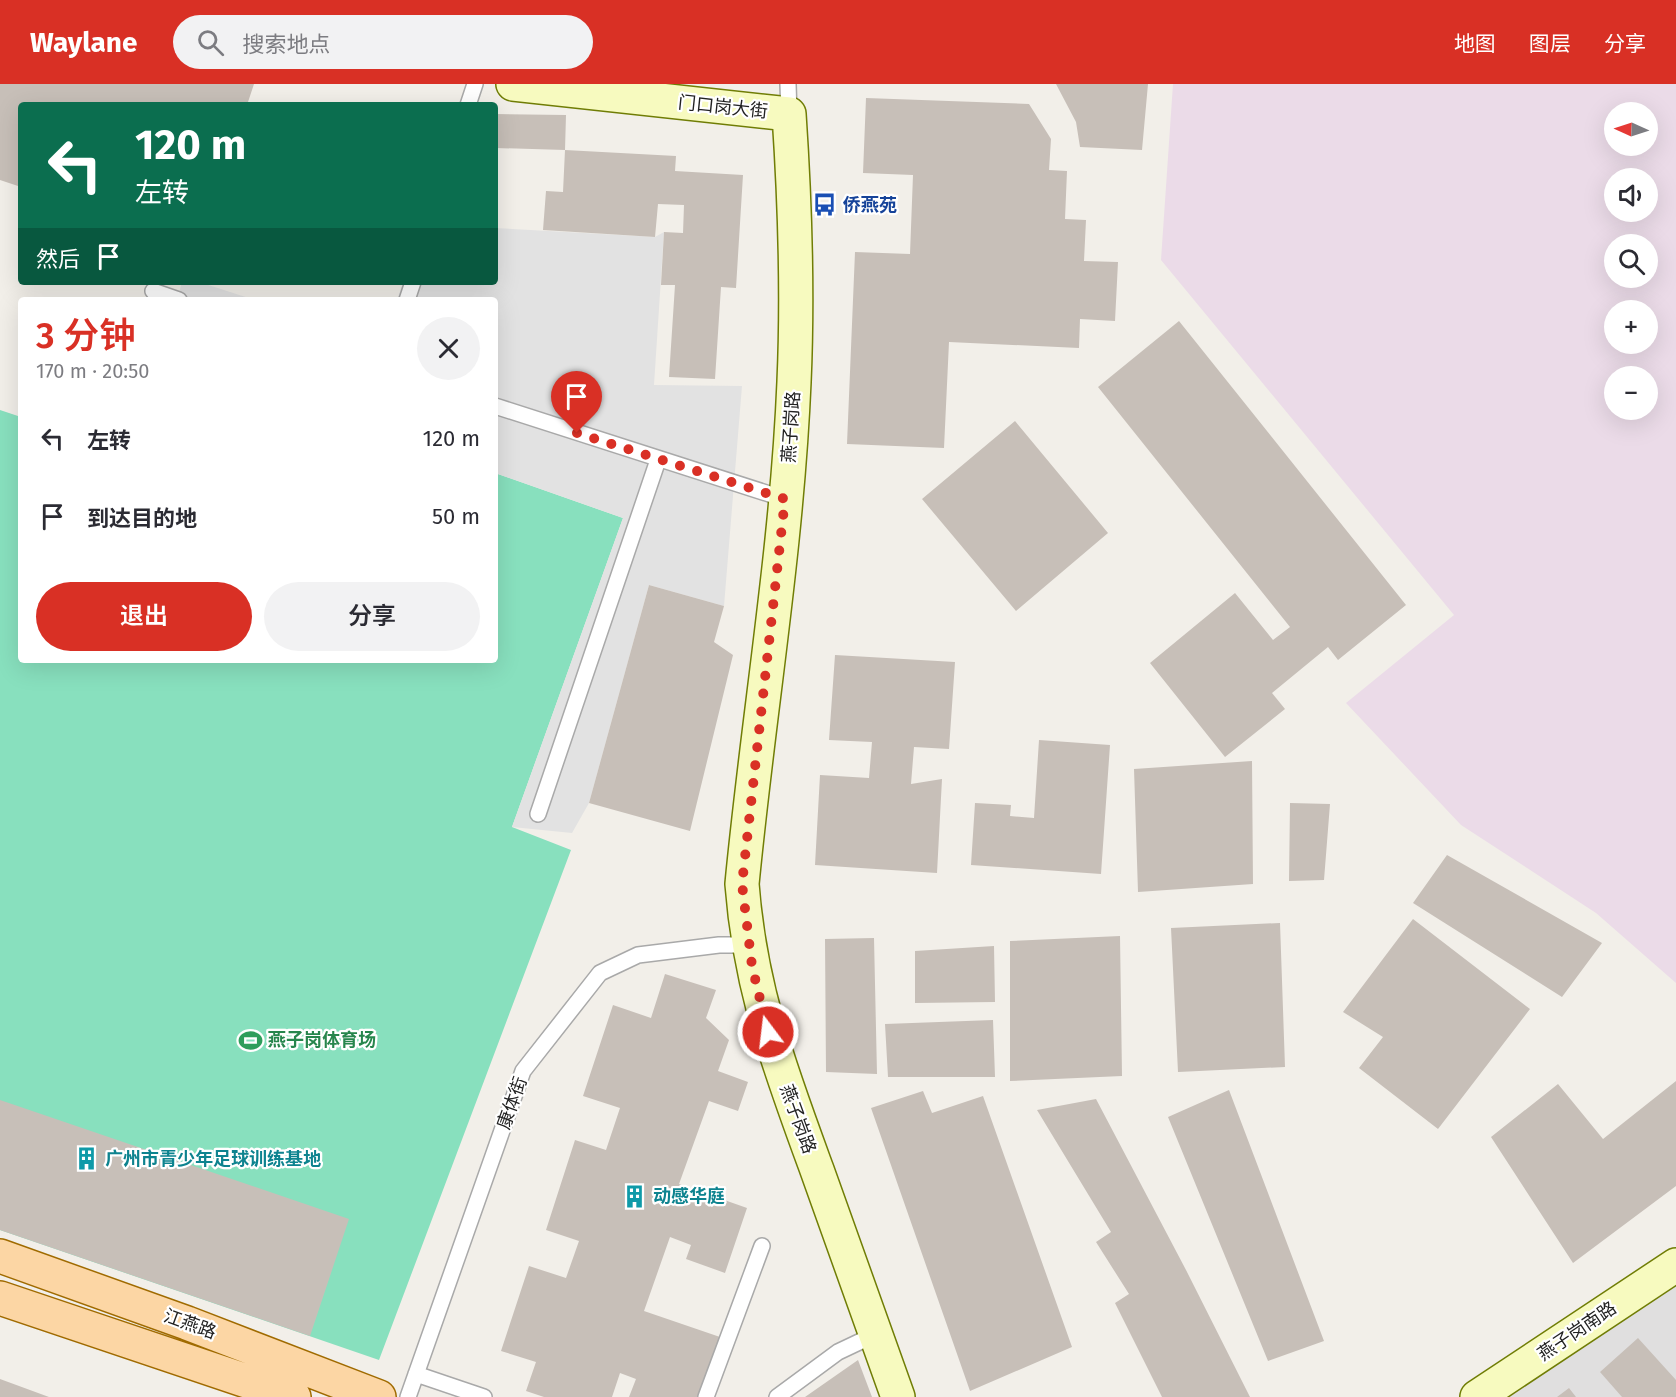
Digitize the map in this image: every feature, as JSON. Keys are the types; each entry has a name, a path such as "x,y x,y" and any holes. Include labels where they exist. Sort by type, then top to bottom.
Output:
{"main road":[{"name":"江燕路","path":"0,1256 187,1323 379,1397"},
{"name":"江燕路","path":"0,1298 294,1397"}],"street":[{"name":"门口岗大街","path":"513,84 789,99"},
{"name":"燕子岗路","path":"789,99 796,282 794,384 785,499 742,884 748,945 763,1016 778,1065 898,1397"},
{"name":"燕子岗南路","path":"1477,1397 1676,1265"}],"lane":[{"path":"469,102 475,84"},
{"path":"153,291 170,297"},
{"path":"498,407 785,499"},
{"path":"538,814 658,460"},
{"name":"康体街","path":"408,1397 523,1071 600,973 638,955 719,945 748,945"},
{"path":"706,1397 762,1246"},
{"path":"777,1397 838,1352 876,1334"},
{"path":"416,1374 484,1397"}],"shaded area":[{"path":"1173,84 1676,84 1676,983 1596,913 1461,825 1346,703 1454,615 1161,260"},
{"path":"498,228 655,237 664,232 654,385 742,386 724,606 649,585 589,803 572,833 512,827 623,518 498,474 498,297 398,297 402,285 498,285"},
{"path":"181,285 208,285 246,297 178,297"},
{"path":"1676,1280 1676,1397 1505,1397"}],"green space":[{"name":"燕子岗体育场","path":"0,410 18,416 18,663 498,663 498,474 623,518 512,827 571,850 379,1360 0,1230"}],"building":[{"path":"0,84 254,84 248,102 18,102 18,186 0,180"},
{"path":"1056,84 1148,84 1142,150 1080,147 1076,122"},
{"path":"866,98 1029,104 1051,139 1049,170 1067,171 1065,219 1086,220 1084,261 1118,262 1115,321 1080,319 1079,348 949,342 944,448 847,444 855,252 910,254 913,175 863,173"},
{"path":"498,114 566,115 565,150 498,148"},
{"path":"565,150 676,156 675,171 743,175 736,288 721,287 715,379 669,377 675,285 661,285 664,232 683,233 684,205 658,204 655,237 543,230 546,191 563,192"},
{"path":"1179,321 1406,605 1338,660 1328,647 1272,693 1285,709 1225,757 1150,663 1235,593 1273,640 1290,627 1098,387"},
{"path":"1015,421 1108,533 1016,611 922,499"},
{"path":"649,585 724,606 714,642 733,655 690,831 589,803"},
{"path":"835,655 955,662 949,749 914,747 911,784 942,779 937,873 815,865 820,775 869,778 872,742 829,740"},
{"path":"1039,740 1110,745 1101,874 971,865 975,803 1011,805 1010,816 1034,818"},
{"path":"1252,761 1253,884 1138,892 1134,769"},
{"path":"1290,803 1330,804 1324,880 1289,881"},
{"path":"1447,855 1602,943 1562,997 1413,903"},
{"path":"1413,919 1530,1009 1438,1129 1359,1068 1383,1037 1343,1012"},
{"path":"1280,923 1285,1067 1178,1072 1171,928"},
{"path":"1120,936 1122,1076 1010,1081 1010,941"},
{"path":"874,938 877,1074 826,1072 825,939"},
{"path":"994,946 995,1002 915,1003 915,951"},
{"name":"动感华庭","path":"665,974 716,990 706,1018 729,1040 718,1071 748,1082 738,1111 709,1101 679,1184 747,1208 725,1273 686,1259 691,1245 670,1237 644,1311 720,1337 700,1397 629,1397 636,1379 620,1373 612,1397 544,1397 526,1391 536,1362 501,1351 529,1266 566,1278 579,1241 546,1230 575,1140 606,1150 620,1108 583,1096 613,1005 651,1018"},
{"path":"993,1020 995,1077 888,1077 885,1024"},
{"path":"1676,1081 1676,1186 1573,1263 1491,1137 1558,1084 1603,1139"},
{"path":"1229,1090 1324,1341 1268,1361 1168,1117"},
{"path":"923,1091 932,1113 983,1096 1072,1347 970,1391 871,1108"},
{"path":"1096,1099 1250,1397 1162,1397 1115,1303 1129,1294 1096,1242 1111,1232 1037,1110"},
{"name":"广州市青少年足球训练基地","path":"0,1100 349,1219 310,1336 0,1230"},
{"path":"1638,1338 1676,1380 1676,1397 1622,1397 1600,1372"},
{"path":"858,1360 872,1397 805,1397"},
{"path":"0,1379 49,1397 0,1397"},
{"path":"1569,1388 1576,1397 1557,1397"}],"place":[{"name":"侨燕苑","path":"825,205"},
{"name":"燕子岗体育场","path":"250,1040"},
{"name":"广州市青少年足球训练基地","path":"87,1159"},
{"name":"动感华庭","path":"635,1196"}],"route":[{"path":"577,433 785,499 742,884 752,966 768,1032"}]}
